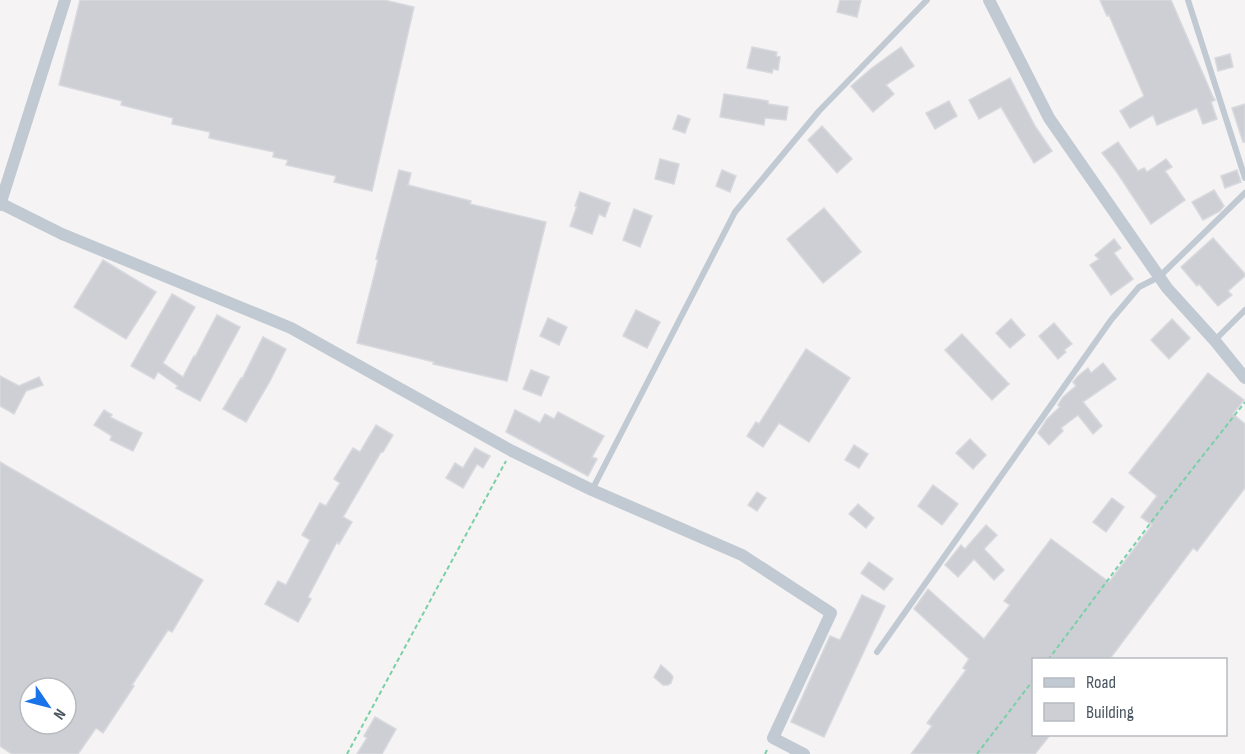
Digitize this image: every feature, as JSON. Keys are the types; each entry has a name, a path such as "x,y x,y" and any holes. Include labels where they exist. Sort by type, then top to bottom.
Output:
{"street":[{"path":"65,0 0,204 62,234 291,328 512,451 592,490 742,555 831,613 773,738 804,754"},
{"path":"989,0 1048,118 1167,288 1245,378"}],"lane":[{"path":"592,490 735,212 819,111 927,0"},
{"path":"1188,0 1245,178"},
{"path":"877,652 1111,320 1139,287 1159,277 1245,193"},
{"path":"1215,341 1245,310"}],"path":[{"path":"1049,658 1161,509 1245,402"},
{"path":"347,754 512,451"},
{"path":"976,754 1032,682"}],"building":[{"path":"80,0 384,0 414,7 372,191 334,182 336,176 286,165 288,160 273,157 274,152 209,138 210,132 172,124 173,118 121,105 122,101 59,85"},
{"path":"840,0 861,0 857,17 837,12"},
{"path":"1100,0 1171,0 1215,100 1211,102 1217,119 1203,124 1197,108 1157,125 1153,115 1130,128 1120,111 1144,96 1109,15 1107,16"},
{"path":"752,47 777,52 776,56 780,57 778,70 773,69 772,73 747,68"},
{"path":"901,47 914,66 886,85 894,94 873,112 851,86"},
{"path":"1230,54 1233,67 1218,71 1215,58"},
{"path":"1010,78 1035,126 1052,151 1034,163 1001,107 979,119 969,100"},
{"path":"724,94 768,101 768,104 788,107 786,120 765,118 764,125 720,117"},
{"path":"949,101 957,116 935,129 926,113"},
{"path":"1245,104 1245,142 1243,142 1232,108"},
{"path":"678,115 690,119 685,133 673,129"},
{"path":"822,126 852,159 837,173 808,140"},
{"path":"1118,142 1138,171 1144,168 1147,172 1166,159 1172,167 1165,171 1185,200 1151,224 1102,153"},
{"path":"660,159 679,164 674,184 655,179"},
{"path":"399,170 411,173 408,185 471,201 470,204 546,222 507,381 357,343"},
{"path":"722,170 736,176 730,192 716,186"},
{"path":"1237,170 1241,182 1225,188 1221,176"},
{"path":"1214,190 1224,206 1220,211 1203,220 1192,202"},
{"path":"580,192 610,203 605,217 599,214 592,234 570,226"},
{"path":"824,208 861,252 823,283 787,239"},
{"path":"634,209 652,216 640,247 623,240"},
{"path":"1213,238 1245,274 1228,291 1232,295 1218,306 1181,267"},
{"path":"1114,239 1121,248 1114,253 1133,279 1111,295 1090,265 1099,259 1095,255"},
{"path":"103,260 156,292 126,339 74,307"},
{"path":"172,294 195,307 163,363 183,377 217,315 240,327 200,401 176,388 178,386 158,372 154,379 131,366"},
{"path":"636,310 660,322 647,348 623,336"},
{"path":"548,318 567,327 559,345 540,336"},
{"path":"1011,319 1025,335 1010,348 996,333"},
{"path":"1172,319 1190,338 1169,359 1151,340"},
{"path":"1054,323 1072,344 1058,359 1039,336"},
{"path":"962,334 1009,384 992,400 945,350"},
{"path":"263,337 286,349 246,422 223,409 242,379"},
{"path":"806,349 850,378 809,442 779,423 763,447 747,436 756,422 759,424"},
{"path":"1103,363 1116,379 1083,402 1102,426 1093,434 1078,415 1061,428 1063,431 1049,445 1038,433 1047,419 1060,407 1058,405 1063,397 1076,386 1073,382 1078,376 1088,368 1091,373"},
{"path":"531,370 549,377 541,396 523,389"},
{"path":"1208,373 1244,400 1233,414 1245,424 1245,488 1197,551 1193,548 1110,658 1032,658 1032,736 1049,736 1035,754 911,754 932,726 927,723 966,670 963,668 969,659 914,609 928,589 984,639 1010,605 1004,601 1051,539 1109,582 1152,525 1141,517 1157,496 1129,473"},
{"path":"0,376 19,386 39,377 43,385 26,391 14,414 0,406"},
{"path":"104,410 112,415 110,417 142,433 133,451 110,440 112,436 94,425"},
{"path":"515,410 540,423 545,414 554,419 558,412 604,436 592,457 597,459 588,476 506,432"},
{"path":"376,425 393,435 343,517 352,522 339,544 337,542 308,597 311,599 298,622 265,604 278,581 286,585 310,540 302,535 320,503 326,506 340,483 334,479 353,448 360,452"},
{"path":"970,439 986,455 973,469 956,453"},
{"path":"854,445 868,454 859,468 845,460"},
{"path":"475,448 490,456 483,468 477,464 463,488 446,478 455,463 463,468"},
{"path":"0,462 203,580 172,632 168,630 103,733 96,728 78,754 12,754 0,746"},
{"path":"933,485 958,504 942,525 918,506"},
{"path":"757,492 766,498 757,511 748,505"},
{"path":"1112,498 1124,507 1106,532 1093,522"},
{"path":"858,504 874,518 866,528 849,514"},
{"path":"986,525 997,535 984,549 1004,570 994,580 974,559 958,577 945,565 961,545 965,549"},
{"path":"869,562 893,579 884,590 861,573"},
{"path":"862,595 885,606 824,737 791,722 830,636 840,640"},
{"path":"661,665 673,677 668,685 663,685 654,677"},
{"path":"375,717 396,729 382,754 357,754 367,738 364,736"}]}
